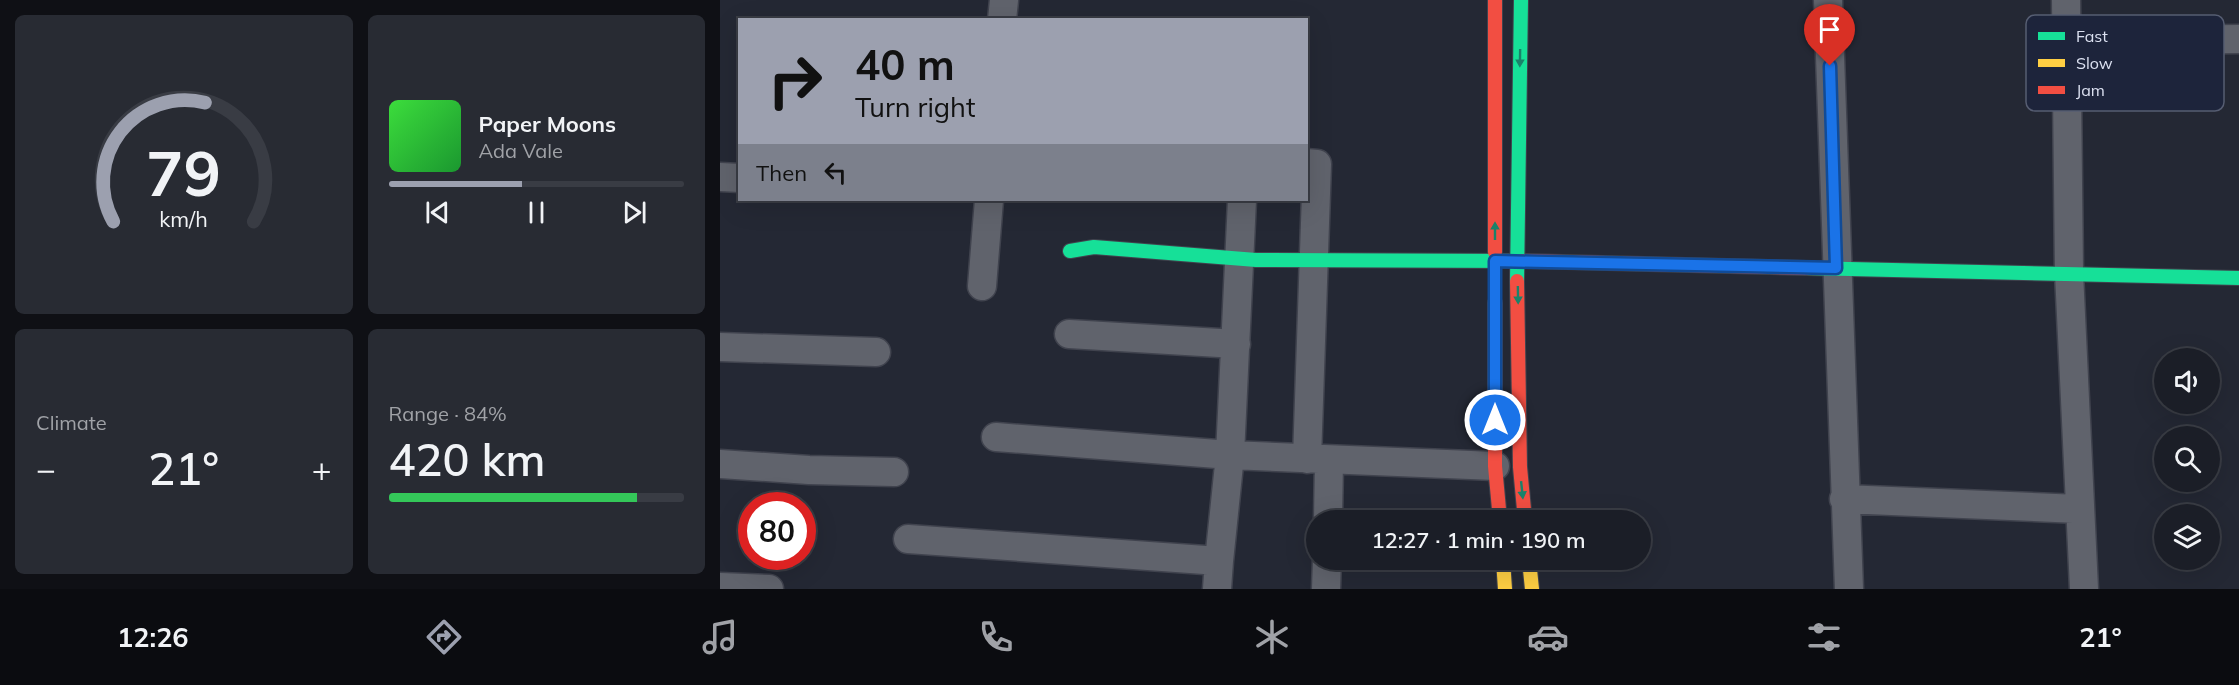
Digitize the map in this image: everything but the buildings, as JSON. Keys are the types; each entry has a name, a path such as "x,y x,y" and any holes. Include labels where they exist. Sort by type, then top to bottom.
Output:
{"main road":[{"path":"1495,0 1496,466 1499,510"},
{"path":"1521,0 1517,261 1520,467 1524,510"},
{"path":"1070,251 1094,247 1238,258 1315,260 1495,272 1517,261 2239,278"},
{"path":"1504,570 1505,589"},
{"path":"1530,570 1532,589"}],"street":[{"path":"1002,18 1004,0"},
{"path":"1828,0 1849,589"},
{"path":"2066,0 2066,15"},
{"path":"2224,39 2239,39"},
{"path":"2068,111 2069,273 2084,589"},
{"path":"1308,163 1317,164 1315,260 1318,459 1326,510"},
{"path":"720,177 738,178"},
{"path":"982,286 989,201"},
{"path":"1217,589 1230,455 1242,201"},
{"path":"1069,334 1236,344"},
{"path":"720,347 876,352"},
{"path":"996,437 1230,455 1496,466"},
{"path":"720,464 809,470 894,472"},
{"path":"1844,499 2079,509"},
{"path":"908,539 1219,561"},
{"path":"1326,589 1327,570"},
{"path":"720,587 769,589"}],"traffic: fast":[{"path":"1517,281 1521,0"},
{"path":"1070,251 1094,247 1256,260 1522,261"},
{"path":"1806,268 2239,278"}],"traffic: slow":[{"path":"1504,570 1505,589"},
{"path":"1530,570 1532,589"}],"traffic: jam":[{"path":"1495,0 1495,252"},
{"path":"1522,261 1806,268"},
{"path":"1517,281 1520,467 1524,510"},
{"path":"1495,303 1495,466 1499,510"}],"route":[{"path":"1495,420 1495,261 1836,268 1830,66"}]}
